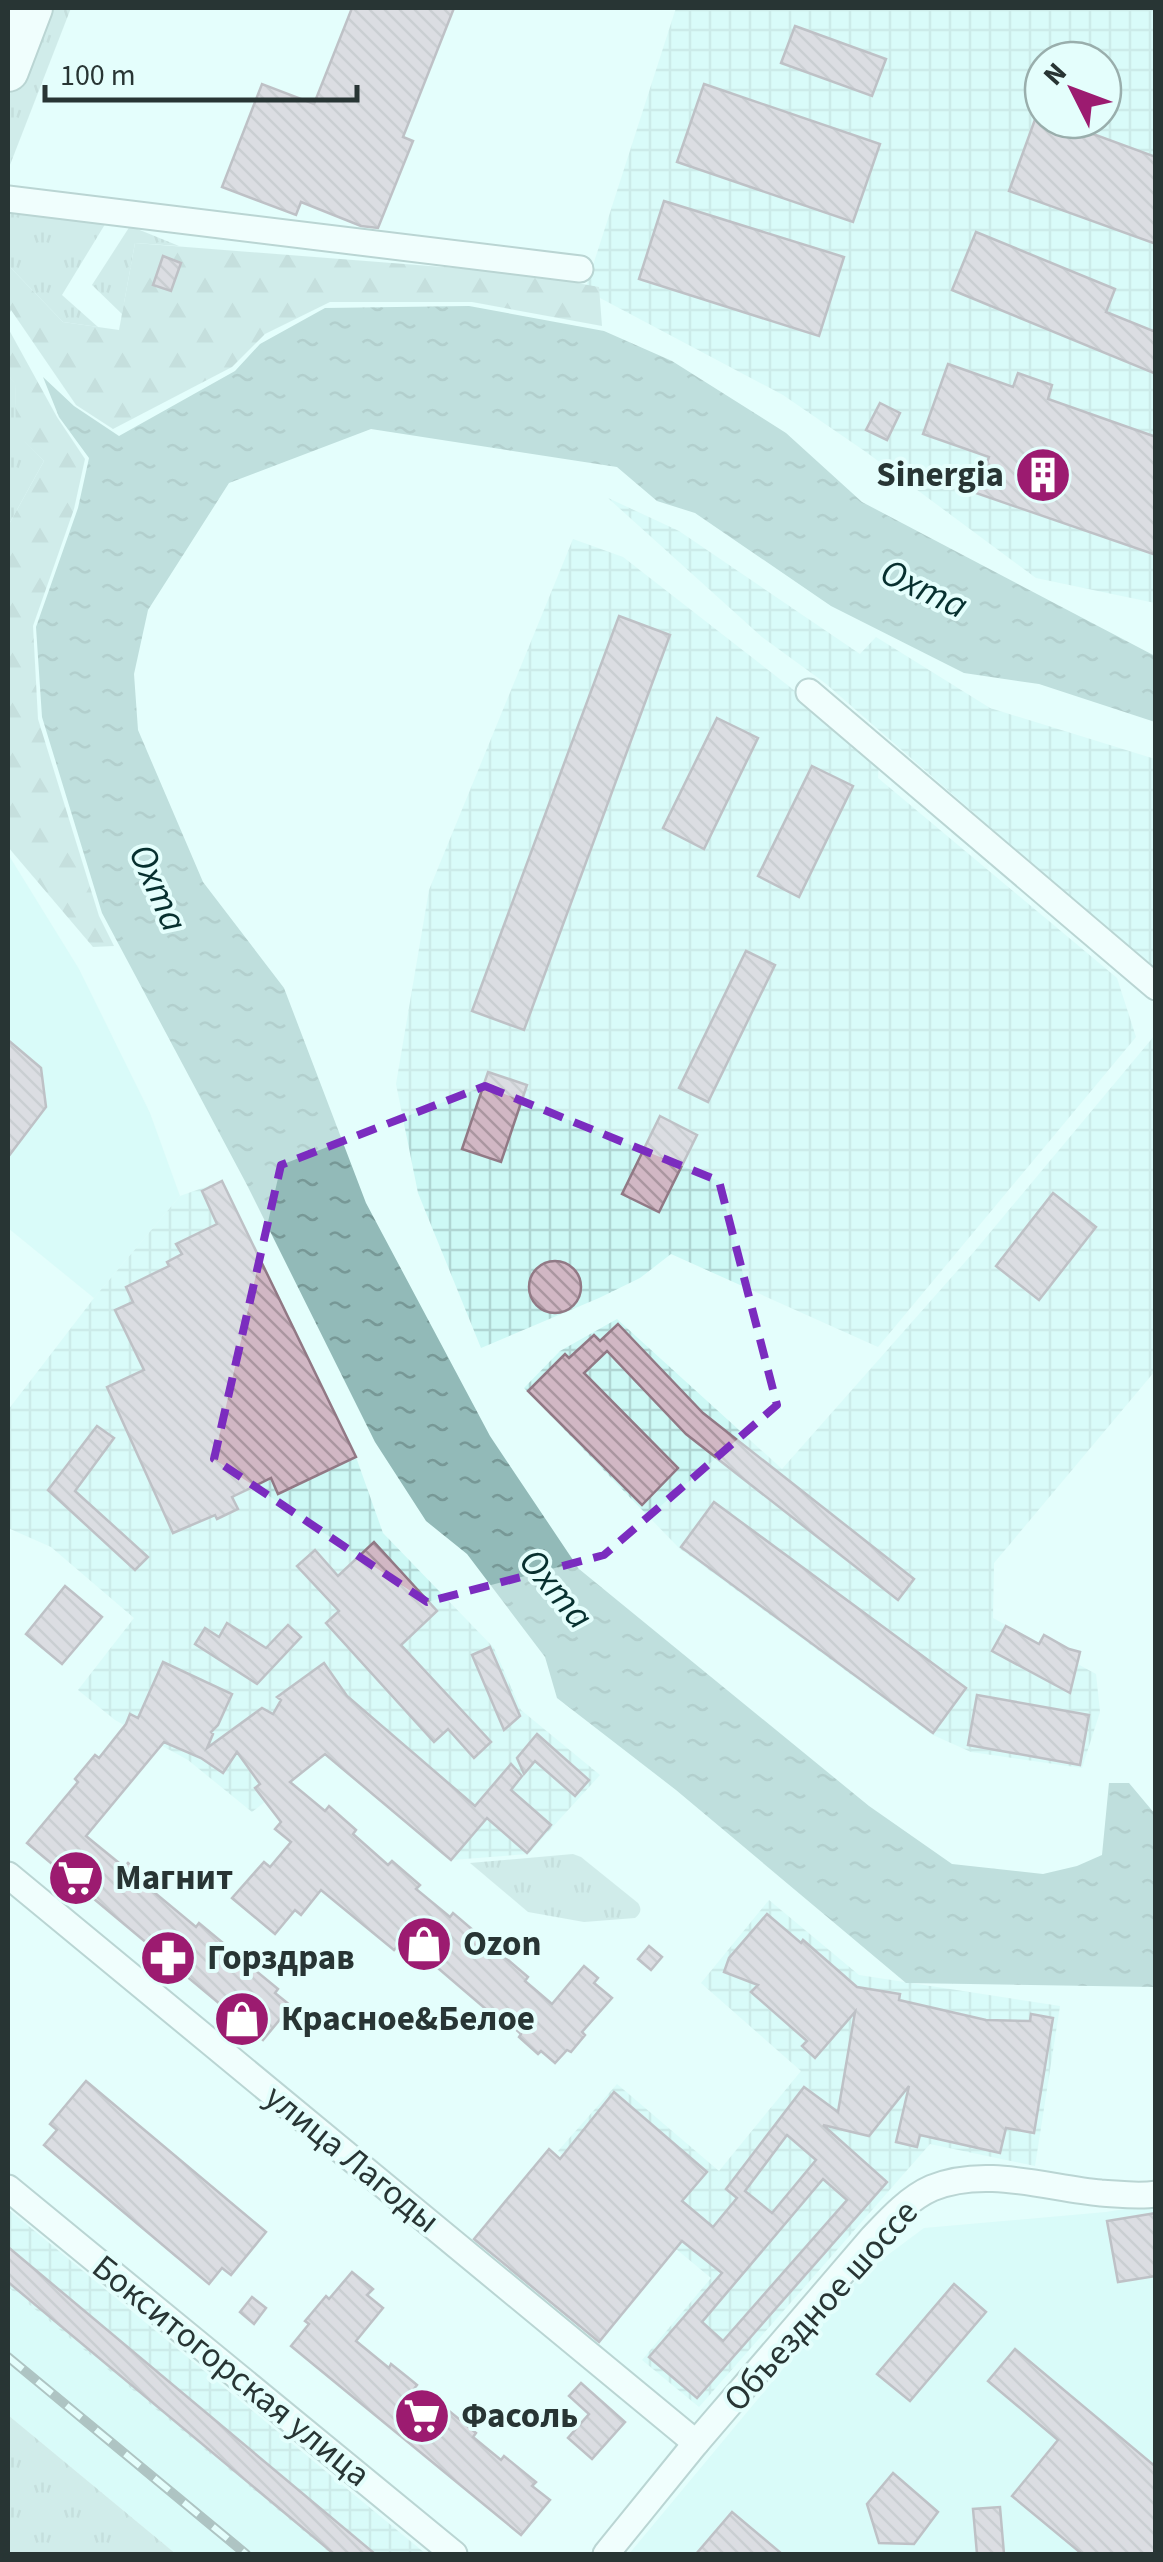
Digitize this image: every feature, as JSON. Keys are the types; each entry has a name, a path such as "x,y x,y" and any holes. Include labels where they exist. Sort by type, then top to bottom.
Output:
{"main road":[{"path":"8,71 32,8"}],"street":[{"path":"8,199 580,269"},
{"path":"809,692 1156,987"},
{"name":"улица Лагоды","path":"8,1875 696,2443"},
{"name":"Объездное шоссе","path":"606,2554 873,2237 898,2210 930,2188 963,2179 990,2178 1090,2192 1156,2194"},
{"name":"Бокситогорская улица","path":"8,2188 454,2554"}],"highlighted area":[{"path":"485,1086 719,1181 777,1405 604,1555 427,1602 214,1459 281,1165"}],"shaded area":[{"path":"676,8 1155,8 1155,603 1036,578 783,395 585,290"},
{"path":"608,498 679,531 860,654 876,637 990,708 1155,759 1155,971 825,683 762,637"},
{"path":"573,539 623,557 804,698 879,764 878,778 1117,978 1136,1037 878,1347 671,1254 640,1278 481,1348 418,1193 396,1084 429,890"},
{"path":"8,854 79,969 150,1113 180,1196 94,1298 8,1228"},
{"path":"1155,1035 1155,1371 994,1563 993,1618 1096,1674 1100,1712 1082,1768 971,1752 933,1735 679,1548 524,1388 560,1351 617,1319 782,1469 973,1253"},
{"path":"222,1181 356,1457 383,1533 494,1648 521,1710 600,1775 528,1854 451,1860 325,1754 252,1812 188,1760 115,1720 78,1690 134,1618 51,1547 8,1528 8,1410 94,1298 180,1196"},
{"path":"769,1900 859,1975 1060,2006 1035,2166 930,2144 699,2407 642,2360 711,2278 558,2151 617,2084 719,2171 801,2071 701,1983"},
{"path":"1155,2204 1155,2554 629,2554 861,2275 924,2228"},
{"path":"8,2209 426,2554 331,2554 8,2287"},
{"path":"8,2287 331,2554 176,2554 8,2415"}],"green space":[{"path":"43,8 71,8 8,170 8,99"},
{"path":"8,210 107,221 62,295 98,327 63,322 8,265"},
{"path":"130,226 179,246 135,243 122,314 92,285"},
{"path":"135,243 521,273 599,287 602,326 472,302 330,302 265,334 232,367 113,429 76,405 11,310 8,317 8,265 63,322 119,330"},
{"path":"8,328 85,459 74,509 33,626 38,719 99,916 114,946 93,947 8,847 8,526 44,461 16,433 15,384 8,375"},
{"path":"8,375 15,383 17,433 44,461 8,526"},
{"path":"573,1854 638,1903 640,1913 635,1918 584,1922 528,1912 470,1863"},
{"path":"8,2415 176,2554 8,2554"}],"water":[{"name":"Охта","path":"469,306 604,331 672,361 786,433 862,502 1155,656 1155,722 1039,684 964,673 831,606 695,513 657,501 617,467 371,429 229,483 148,610 134,674 138,730 203,882 284,988 366,1203 490,1436 579,1569 869,1806 952,1864 1043,1874 1102,1855 1109,1783 1129,1783 1155,1814 1155,1987 906,1983 676,1790 557,1698 545,1657 467,1554 426,1521 375,1442 247,1185 102,913 42,717 36,627 78,508 89,458 59,417 43,377 74,406 119,436 235,371 260,344 325,308"}],"building":[{"path":"352,8 454,8 403,137 413,141 378,228 361,226 301,202 296,215 222,187 262,84 314,104"},
{"path":"795,26 886,59 872,96 781,63"},
{"path":"704,84 880,144 853,222 677,162"},
{"path":"1028,140 1110,140 1156,157 1156,244 1009,191"},
{"path":"664,201 844,257 819,336 639,279"},
{"path":"976,232 1115,289 1106,312 1156,332 1156,374 952,290"},
{"path":"163,256 181,263 171,291 153,285"},
{"name":"Sinergia","path":"948,364 1013,387 1018,373 1052,385 1048,399 1156,437 1156,555 976,493 989,457 923,434"},
{"path":"880,403 900,413 887,440 866,430"},
{"path":"619,616 670,635 524,1030 472,1011"},
{"path":"717,718 758,738 704,849 663,828"},
{"path":"812,766 853,786 799,897 758,876"},
{"path":"746,951 775,965 708,1102 679,1088"},
{"path":"8,1040 41,1068 46,1107 8,1157"},
{"path":"488,1072 527,1085 501,1162 462,1149"},
{"path":"660,1116 697,1135 659,1212 622,1194"},
{"path":"222,1181 356,1457 278,1494 271,1478 232,1497 238,1509 173,1533 107,1387 144,1370 115,1310 133,1302 126,1287 169,1266 167,1262 182,1254 176,1244 217,1224 202,1191"},
{"path":"1053,1193 1096,1227 1039,1300 996,1266"},
{"path":"555,1261 573,1269 581,1287 573,1305 555,1313 537,1305 529,1287 537,1269"},
{"path":"618,1324 703,1413 914,1579 898,1600 686,1434 607,1351 584,1373 678,1468 642,1505 528,1391 565,1354 569,1358 594,1335 600,1341"},
{"path":"97,1426 114,1438 75,1491 148,1557 135,1570 48,1490"},
{"path":"714,1502 966,1688 933,1733 681,1547"},
{"path":"374,1542 437,1611 401,1645 491,1742 474,1758 448,1729 434,1742 326,1623 339,1611 297,1566 315,1550 338,1576"},
{"path":"65,1586 102,1617 62,1664 26,1634"},
{"path":"227,1623 266,1648 288,1625 301,1637 257,1684 195,1644 205,1628 219,1637"},
{"path":"1006,1626 1039,1644 1044,1635 1080,1652 1070,1693 992,1651"},
{"path":"490,1647 520,1716 504,1730 472,1655"},
{"path":"163,1662 232,1694 211,1732 207,1748 262,1708 273,1714 281,1700 277,1697 324,1663 347,1696 475,1806 511,1764 522,1776 511,1790 551,1825 527,1853 487,1818 451,1860 325,1754 290,1782 325,1811 329,1806 356,1830 353,1834 388,1865 392,1861 420,1885 416,1889 450,1917 453,1913 528,1977 525,1981 552,2004 584,1966 598,1978 594,1983 612,1998 582,2032 585,2035 571,2052 567,2050 555,2063 541,2051 538,2054 497,2013 494,2016 404,1939 394,1950 321,1890 301,1915 295,1910 275,1934 232,1898 264,1862 270,1867 291,1842 275,1829 281,1822 255,1788 260,1784 237,1752 223,1773 201,1758 164,1742 86,1836 124,1867 128,1863 152,1883 149,1888 196,1927 199,1923 223,1943 219,1946 251,1973 255,1970 278,1989 275,1993 291,2006 263,2040 27,1843 78,1782 75,1779 95,1755 99,1758 130,1714 138,1718"},
{"path":"977,1695 1089,1715 1080,1765 968,1745"},
{"path":"537,1734 589,1780 575,1796 535,1761 524,1774 517,1758"},
{"path":"767,1914 857,1987 900,1994 899,2000 986,2020 1030,2021 1031,2014 1053,2018 1034,2133 1006,2128 1000,2153 920,2135 917,2147 896,2142 909,2086 869,2136 823,2125 887,2182 697,2398 649,2357 722,2273 682,2241 599,2342 474,2239 549,2149 560,2159 614,2092 707,2172 682,2201 713,2227 737,2198 726,2189 804,2087 838,2112 855,2012 815,2058 802,2046 807,2041 751,1992 758,1985 724,1972 729,1958","holes":["787,2135 816,2160 772,2213 745,2191","823,2179 847,2200 723,2341 702,2322"]},
{"path":"649,1946 662,1957 651,1970 638,1959"},
{"path":"86,2081 266,2232 231,2275 222,2268 209,2284 44,2145 57,2130 50,2124"},
{"path":"1156,2213 1156,2276 1118,2282 1107,2221"},
{"path":"8,2247 375,2554 334,2554 8,2282"},
{"path":"352,2272 373,2289 367,2295 383,2308 356,2341 411,2380 417,2385 414,2389 445,2414 448,2410 501,2460 504,2456 536,2482 532,2486 550,2500 521,2535 291,2346 309,2324 305,2321"},
{"path":"954,2284 986,2312 910,2401 877,2374"},
{"path":"252,2297 266,2308 254,2324 240,2312"},
{"path":"1015,2349 1156,2467 1156,2554 1082,2554 1012,2496 1058,2440 988,2381"},
{"path":"581,2383 625,2422 592,2459 568,2438 589,2414 569,2396"},
{"path":"893,2473 938,2512 914,2544 879,2543 867,2504"},
{"path":"1000,2507 1004,2554 977,2554 973,2509"},
{"path":"732,2512 782,2554 696,2554"}],"railway":[{"path":"8,2357 246,2554"}],"place":[{"name":"Sinergia","path":"1043,475"},
{"name":"Магнит","path":"76,1878"},
{"name":"Ozon","path":"424,1944"},
{"name":"Горздрав","path":"168,1958"},
{"name":"Красное&Белое","path":"242,2019"},
{"name":"Фасоль","path":"422,2416"}]}
